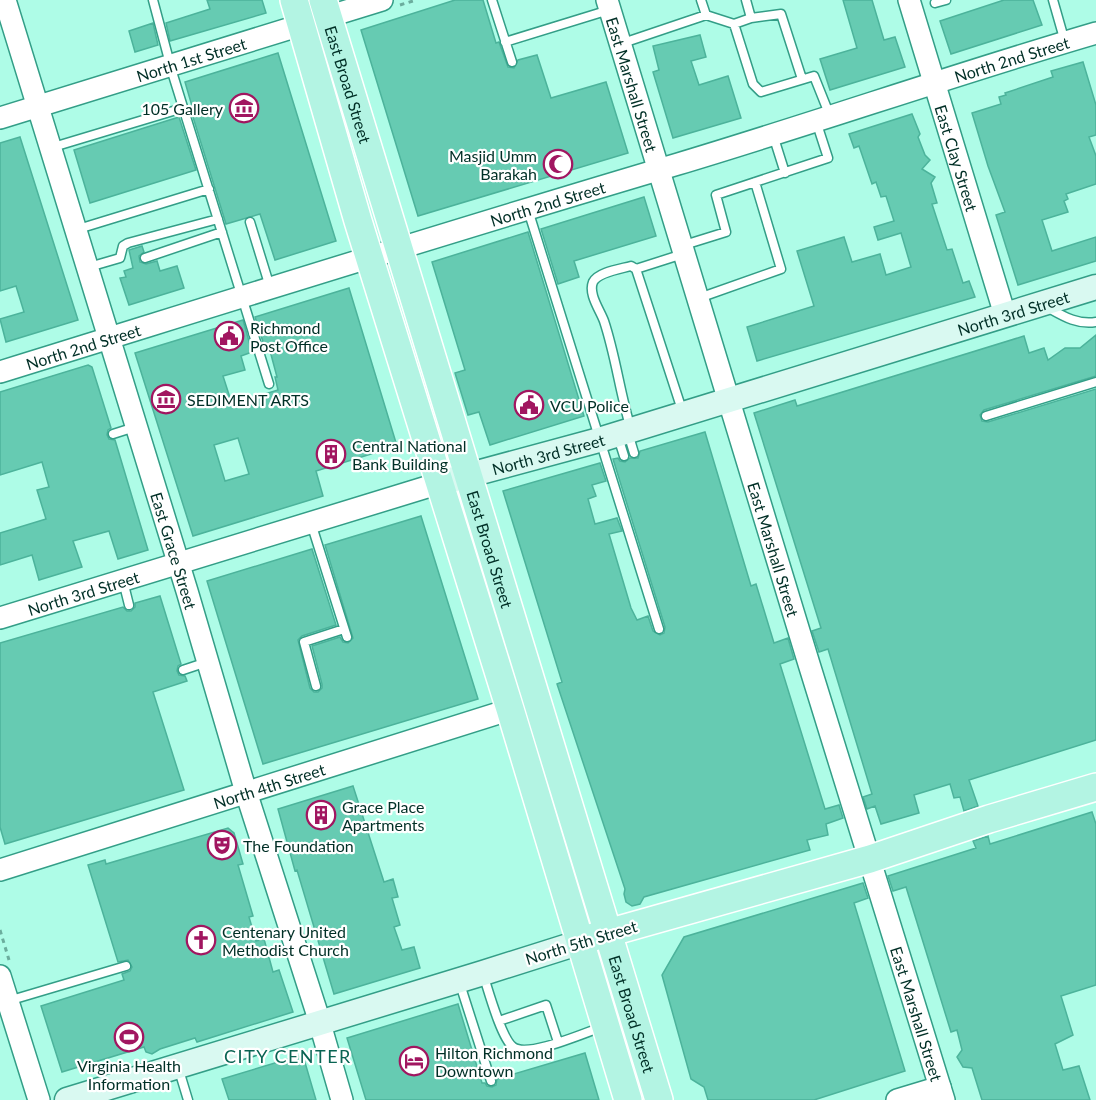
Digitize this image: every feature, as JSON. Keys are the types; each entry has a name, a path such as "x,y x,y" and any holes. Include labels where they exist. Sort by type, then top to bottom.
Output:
{"main road":[{"name":"East Broad Street","path":"294,0 369,257 510,709 628,1100"},
{"name":"East Broad Street","path":"325,9 659,1100"},
{"name":"North 3rd Street","path":"440,483 622,440 684,414 1096,287"},
{"name":"North 5th Street","path":"67,1100 459,981 608,933 870,859 989,819 1096,787"}],"street":[{"name":"North 1st Street","path":"0,118 302,26 325,9 382,0"},
{"name":"East Clay Street","path":"909,0 1005,315"},
{"name":"East Grace Street","path":"8,2 37,107 342,1100"},
{"name":"East Marshall Street","path":"608,5 942,1093"},
{"name":"North 2nd Street","path":"0,372 1096,33"},
{"name":"North 3rd Street","path":"0,618 440,483"},
{"name":"North 4th Street","path":"0,870 537,701"},
{"path":"0,976 39,1100"},
{"path":"897,1100 942,1093"}],"lane":[{"path":"153,0 183,108 269,384"},
{"path":"492,0 512,62"},
{"path":"701,0 706,15"},
{"path":"746,0 752,18"},
{"path":"935,3 946,0"},
{"path":"1053,0 1065,42"},
{"path":"506,42 608,5"},
{"path":"620,44 706,15 734,24 752,18 782,14 802,79"},
{"path":"636,269 726,232 716,195 828,158 814,76 761,92 753,84 734,24"},
{"path":"50,148 183,108"},
{"path":"773,134 785,172"},
{"path":"697,299 781,269 755,182"},
{"path":"75,230 209,189"},
{"path":"527,209 622,440 659,629"},
{"path":"120,258 123,246 128,243 218,219"},
{"path":"250,222 271,288"},
{"path":"146,258 222,232"},
{"path":"87,268 120,258 131,260"},
{"path":"622,440 624,408 616,360 591,291 593,282 598,276 631,266 636,269 684,414"},
{"path":"1042,304 1068,320 1089,324 1096,322"},
{"path":"986,416 1096,382"},
{"path":"113,434 136,426"},
{"path":"311,522 346,633 304,642 316,686"},
{"path":"123,580 129,605"},
{"path":"183,670 207,662"},
{"path":"8,1001 126,966"},
{"path":"483,973 504,1036 512,1046 520,1050 529,1051 605,1026"},
{"path":"459,981 491,1081"},
{"path":"499,1021 546,1005 558,1042"},
{"path":"178,1066 188,1100"}],"building":[{"path":"207,0 262,0 266,13 170,41 166,23 210,9"},
{"path":"455,0 483,0 496,43 499,42 508,67 514,68 518,60 537,55 551,98 606,82 628,153 418,216 361,30"},
{"path":"843,0 872,0 884,40 895,37 905,67 830,90 820,59 857,48"},
{"path":"1004,0 1033,0 1042,25 951,54 940,21"},
{"path":"153,23 158,45 135,52 129,31"},
{"path":"700,35 706,57 691,61 699,85 728,76 741,118 673,138 653,72 659,70 653,46"},
{"path":"278,53 336,241 275,260 260,214 226,224 192,114 194,113 185,82"},
{"path":"1083,62 1096,105 1096,135 1089,137 1096,156 1096,184 1066,194 1068,199 1064,201 1068,212 1042,220 1052,251 1096,237 1096,261 1018,285 996,215 1005,212 972,113 1001,104 999,97 1006,95 1005,93 1053,77 1051,71"},
{"path":"912,114 925,155 930,160 922,169 935,177 931,183 937,203 932,204 947,250 952,249 963,283 969,281 975,297 757,361 747,327 814,306 797,251 844,237 852,262 880,254 886,275 911,267 901,233 878,240 874,227 894,221 886,196 881,197 876,182 872,184 859,146 854,148 849,134"},
{"path":"179,117 196,170 90,203 74,150"},
{"path":"20,137 78,320 6,342 0,319 24,312 16,286 0,291 0,143"},
{"path":"644,197 656,236 574,261 579,277 558,284 541,229"},
{"path":"528,232 584,416 490,445 479,412 468,415 455,373 465,370 432,262"},
{"path":"142,246 144,252 139,256 140,262 146,264 157,261 160,271 177,266 184,288 129,305 120,278 126,277 124,271 133,268 129,250"},
{"path":"349,288 397,446 316,471 323,496 193,536 135,353 243,320 252,352 241,356 245,370 223,376 232,404 278,390 269,347 265,348 255,317","holes":["238,438 249,474 225,481 214,445"]},
{"path":"1096,335 1096,376 984,410 980,415 982,421 988,422 1096,389 1096,740 969,780 978,806 964,811 960,797 954,798 950,784 914,795 919,813 881,824 875,806 867,809 863,797 872,794 828,649 819,652 812,631 821,628 754,413 795,400 797,406 1024,336 1029,353 1044,348 1048,360 1065,348 1080,348"},
{"path":"88,365 92,367 111,428 107,435 109,439 115,440 148,550 118,559 109,531 73,541 82,567 39,580 32,555 0,565 0,533 46,519 37,490 49,487 42,462 0,475 0,392"},
{"path":"705,432 751,586 756,584 774,643 788,638 794,659 780,664 825,809 839,805 843,818 826,824 828,835 807,840 810,850 644,897 640,904 632,906 626,902 625,889 557,684 562,682 503,491 600,463 606,481 592,485 596,496 588,499 595,524 617,518 622,531 609,534 631,608 637,620 648,616 653,631 660,635 664,633 665,627 613,459 618,458 625,462 630,458 638,458 640,451"},
{"path":"421,516 478,699 263,764 207,581 312,549 336,625 302,636 298,640 310,688 318,692 322,684 312,646 340,637 343,642 348,643 353,638 325,545"},
{"path":"160,596 181,664 177,671 179,675 185,676 187,681 153,692 184,790 5,844 0,827 0,643 123,607 131,611 135,603"},
{"path":"353,786 384,882 393,879 398,897 392,898 400,925 394,927 402,950 414,947 420,968 334,994 278,809"},
{"path":"1092,812 1096,824 1096,985 1061,996 1073,1035 1055,1044 1063,1070 1079,1066 1090,1100 982,1100 972,1068 963,1067 957,1057 962,1050 957,1030 951,1032 906,887 893,891 888,876 976,848 973,841 988,836 990,844"},
{"path":"228,828 234,833 243,864 238,865 253,916 249,917 256,941 264,939 273,972 279,970 293,1012 197,1042 195,1038 160,1049 152,1054 146,1052 144,1047 62,1072 41,1006 124,980 122,974 130,971 132,967 128,960 118,962 88,865 105,860 106,864"},
{"path":"863,883 868,898 854,903 905,1071 814,1100 708,1100 704,1087 691,1079 662,975 684,937"},
{"name":"Hilton Richmond Downtown","path":"458,1004 482,1083 492,1087 496,1085 497,1079 585,1053 599,1100 366,1100 347,1038"},
{"path":"298,1056 304,1059 316,1100 229,1100 222,1079"}],"place":[{"name":"105 Gallery","path":"244,108"},
{"name":"Masjid Umm Barakah","path":"558,164"},
{"name":"Richmond Post Office","path":"229,336"},
{"name":"SEDIMENT ARTS","path":"166,399"},
{"name":"VCU Police","path":"529,405"},
{"name":"Central National Bank Building","path":"331,454"},
{"name":"Grace Place Apartments","path":"321,815"},
{"name":"The Foundation","path":"222,845"},
{"name":"Centenary United Methodist Church","path":"201,940"},
{"name":"Virginia Health Information","path":"129,1037"},
{"name":"Hilton Richmond Downtown","path":"414,1061"}],"district":[{"name":"CITY CENTER","path":"288,1056"}]}
